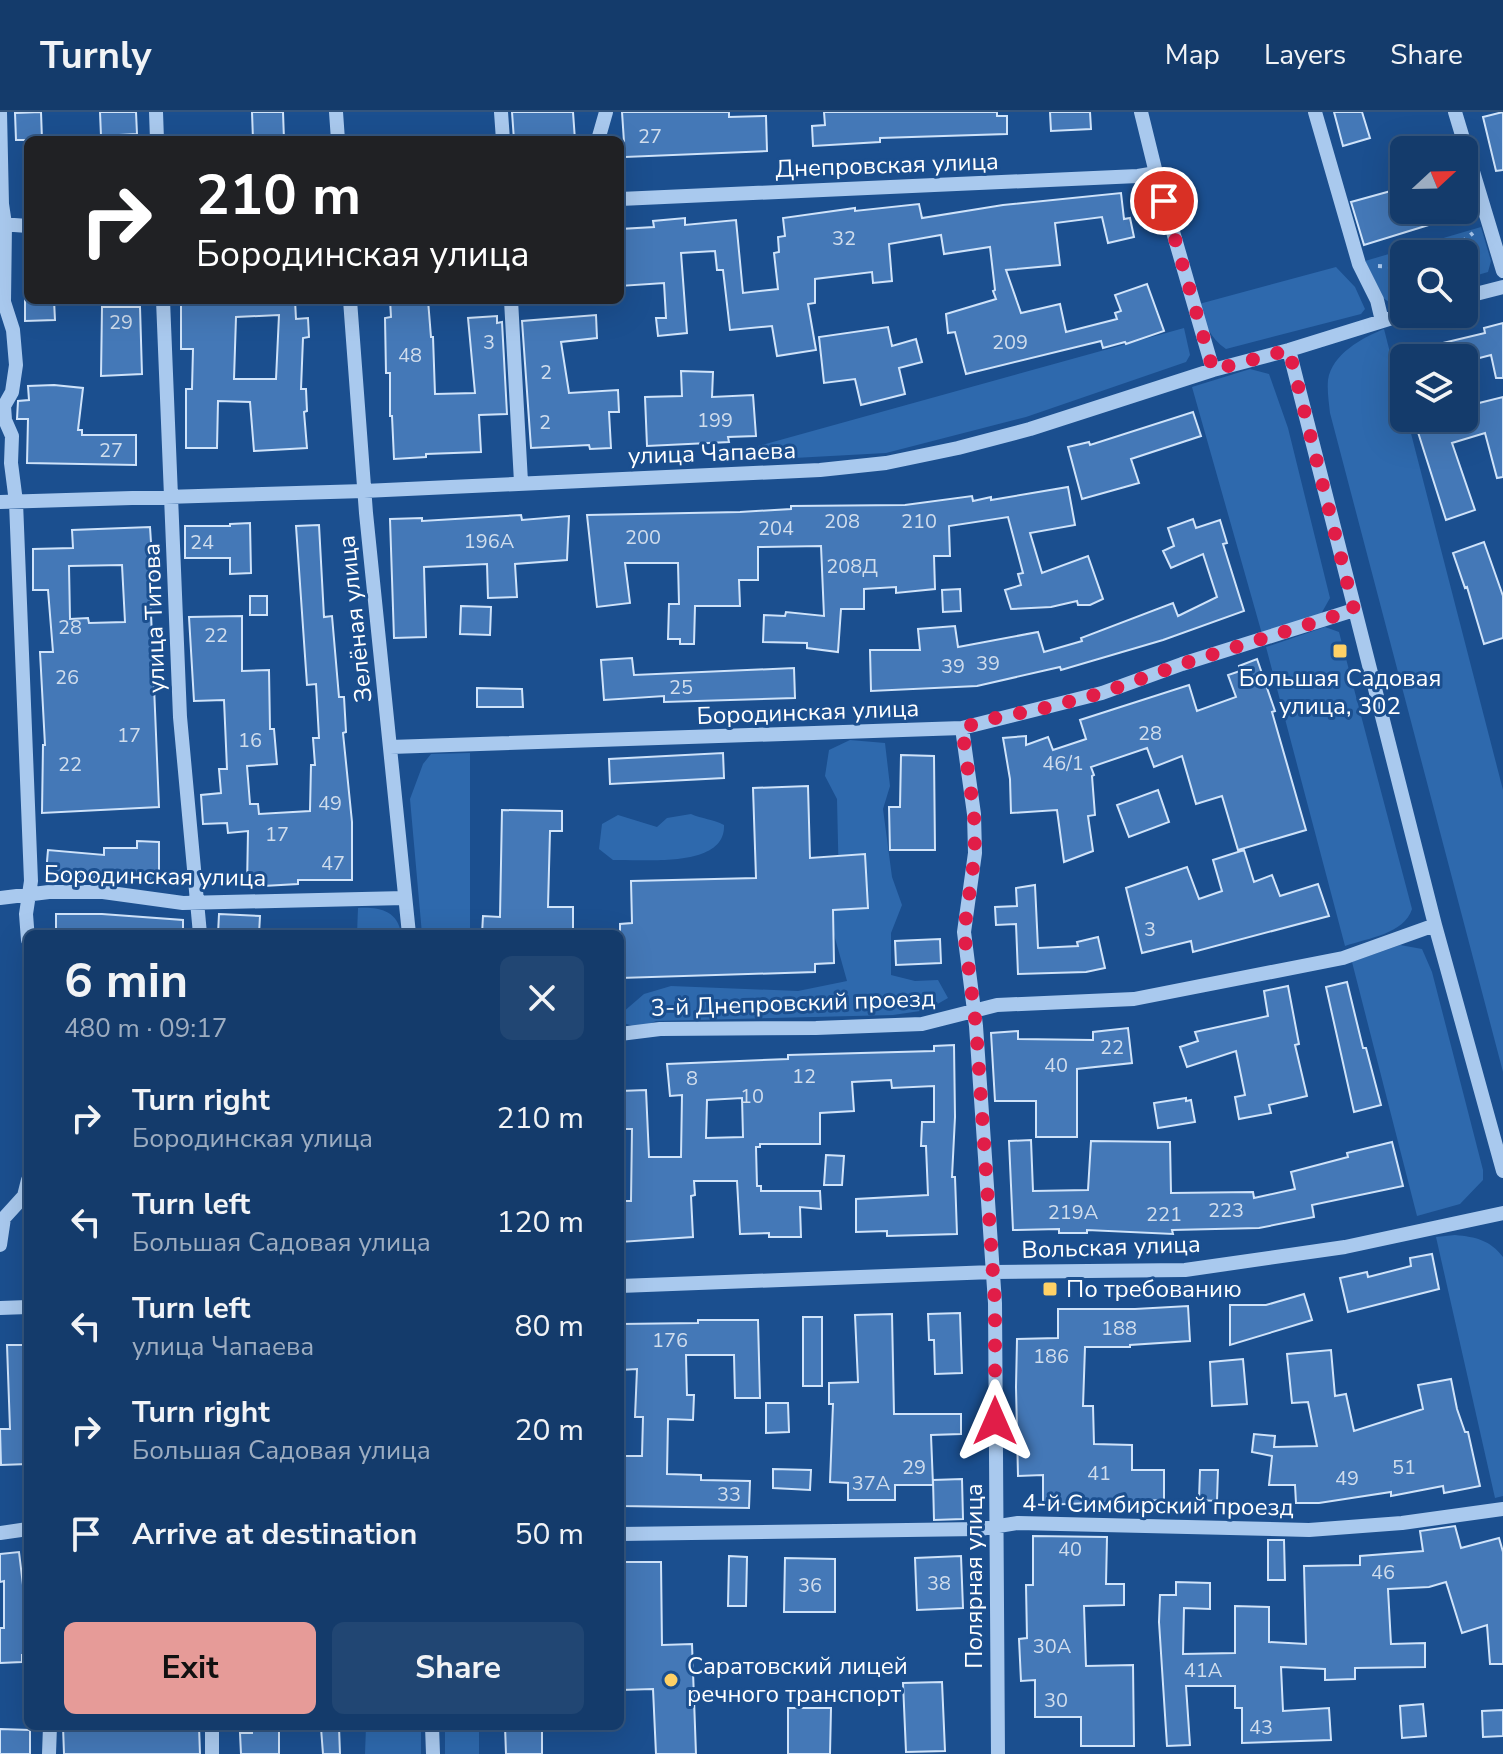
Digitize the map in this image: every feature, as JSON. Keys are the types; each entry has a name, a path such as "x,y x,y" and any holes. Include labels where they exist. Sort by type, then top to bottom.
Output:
{"street":[{"path":"0,112 4,302 13,330 16,365 12,392 4,406 5,420 12,436 11,463 16,502 31,881 26,914 27,930"},
{"path":"156,112 157,136"},
{"path":"336,112 338,136"},
{"path":"501,112 503,136"},
{"path":"599,136 606,112"},
{"path":"1141,112 1213,370"},
{"path":"1315,112 1359,264 1377,300 1382,321"},
{"path":"1455,112 1503,271"},
{"name":"Днепровская улица","path":"624,199 1156,173"},
{"path":"2,224 24,226"},
{"path":"1478,293 1503,287"},
{"name":"улица Титова","path":"163,304 180,717 200,930"},
{"name":"Зелёная улица","path":"350,304 364,491 409,930"},
{"path":"511,304 521,482"},
{"name":"улица Чапаева","path":"0,502 364,491 820,470 886,463 1030,429 1213,370 1390,319"},
{"path":"1289,350 1435,925 1502,1165"},
{"name":"Бородинская улица","path":"390,747 962,728 1102,693 1182,664 1354,610"},
{"name":"Полярная улица","path":"962,728 974,814 975,853 964,932 973,1010 995,1303 998,1754"},
{"name":"Бородинская улица","path":"0,898 49,892 103,892 183,903 405,898"},
{"name":"3-й Днепровский проезд","path":"624,1034 660,1029 922,1024 997,1005 1134,999 1343,958 1435,925"},
{"path":"0,1245 4,1218 24,1196"},
{"name":"Вольская улица","path":"624,1286 993,1272 1185,1270 1345,1247 1503,1213"},
{"path":"0,1308 24,1307"},
{"name":"4-й Симбирский проезд","path":"624,1534 964,1529 1018,1523 1309,1530 1402,1523 1503,1509"},
{"path":"0,1533 24,1530"},
{"path":"49,1754 50,1730"},
{"path":"212,1730 212,1754"},
{"path":"432,1730 433,1754"}],"shaded area":[{"path":"1481,227 1491,261 1488,272 1478,275 1478,240 1437,240"},
{"path":"1390,254 1390,302 1383,298 1365,261"},
{"path":"1336,267 1355,287 1365,309 1361,314 1226,349 1206,324 1199,304"},
{"path":"1184,328 1190,355 1186,362 1026,417 886,453 759,460 758,446"},
{"path":"1384,329 1390,353 1390,432 1411,432 1503,790 1503,1072 1330,413 1328,380 1335,362 1367,337"},
{"path":"1250,369 1269,374 1288,428 1330,598 1321,614 1262,634 1192,387"},
{"path":"1325,627 1339,632 1412,909 1408,917 1393,930 1345,946 1266,647"},
{"path":"850,740 885,743 890,786 883,809 892,877 902,905 891,933 891,975 915,981 938,980 948,998 927,1010 893,1015 656,1021 640,1028 624,1023 624,1011 644,994 671,986 798,991 847,981 833,931 821,921 839,887 837,799 825,776 829,750"},
{"path":"470,753 470,930 422,930 410,799 423,764 431,754"},
{"path":"691,814 724,825 721,839 712,849 680,859 613,860 599,849 602,824 618,815 657,827 667,818"},
{"path":"358,908 373,908 391,915 400,930 357,930"},
{"path":"1400,945 1422,949 1432,972 1483,1170 1483,1180 1460,1204 1417,1216 1352,962"},
{"path":"1455,1235 1482,1240 1503,1257 1503,1496 1495,1498 1436,1237"},
{"path":"366,1730 421,1730 421,1754 365,1754"},
{"path":"445,1730 479,1730 479,1754 445,1754"}],"building":[{"path":"41,112 42,136 24,136 24,140 16,140 15,113"},
{"path":"100,112 136,112 137,134 101,136"},
{"path":"252,112 283,112 284,136 253,136"},
{"path":"512,112 573,112 575,136 514,136"},
{"path":"622,112 729,112 729,117 766,116 767,151 625,157"},
{"path":"824,112 997,112 997,116 1007,116 1007,134 880,138 880,142 813,146 812,126 825,125"},
{"path":"1050,112 1090,112 1091,129 1051,131"},
{"path":"1334,112 1362,112 1370,138 1343,146"},
{"path":"1503,112 1503,170 1496,171 1483,117"},
{"path":"1390,191 1390,224 1432,224 1364,245 1351,202"},
{"path":"1121,193 1124,219 1130,218 1134,237 1108,243 1102,217 1055,223 1060,265 1006,270 1021,313 1060,304 1066,332 1117,319 1115,313 1121,311 1115,295 1147,284 1164,331 1126,344 1103,348 1101,341 966,374 955,332 948,333 946,314 996,299 990,247 944,254 941,235 889,244 892,281 873,283 872,272 815,279 815,303 808,304 816,350 777,356 772,326 730,330 723,270 717,270 715,251 681,253 687,333 658,336 656,318 666,318 664,283 624,286 624,229 654,227 653,221 685,218 685,225 736,220 743,293 778,289 774,253 779,252 778,237 785,236 783,218 855,208 855,211 919,204 922,218 1003,205"},
{"path":"25,304 54,304 55,320 25,321"},
{"path":"181,304 295,304 296,319 308,318 309,337 303,338 301,389 306,389 307,448 254,451 250,402 218,401 217,448 186,448 186,389 192,389 193,349 181,349","holes":["279,315 276,379 234,379 236,317"]},
{"path":"390,304 428,304 435,394 475,393 468,318 497,316 497,323 502,322 507,414 479,415 481,452 426,454 426,457 394,459 390,373 386,373 385,318 391,317"},
{"path":"102,307 140,307 142,374 101,376"},
{"path":"596,315 597,338 561,342 569,393 618,390 619,412 609,412 611,448 590,449 589,445 531,448 522,321"},
{"path":"1503,323 1503,378 1496,378 1491,355 1478,358 1478,344 1439,344 1485,333 1484,328"},
{"path":"888,327 892,346 916,339 922,362 899,368 905,394 861,405 855,379 824,383 819,337"},
{"path":"681,371 713,372 712,397 753,395 756,436 728,437 729,442 647,446 645,397 682,396"},
{"path":"28,386 83,388 78,430 82,430 82,435 136,435 136,465 27,463 28,419 17,419 18,401 29,400"},
{"path":"1503,397 1503,477 1497,478 1485,433 1452,443 1475,510 1446,520 1418,432 1478,432 1478,399 1479,403"},
{"path":"1193,412 1201,436 1131,459 1139,483 1082,499 1068,447 1089,442 1090,445"},
{"path":"1068,487 1075,525 1030,533 1042,573 1088,556 1103,599 1090,605 1078,605 1077,601 1051,607 1011,609 1005,590 1021,585 1018,574 1023,573 1008,517 949,526 950,556 934,556 935,589 896,593 896,587 864,589 864,609 841,609 838,652 807,648 807,643 763,642 764,615 785,616 786,612 824,616 821,546 758,547 758,580 739,580 740,606 695,606 694,644 680,644 680,639 668,639 669,604 679,604 678,563 625,563 630,603 597,607 587,515 740,512 791,509 791,506 905,505 972,496 973,501 991,497 991,500"},
{"path":"521,515 522,520 569,516 567,560 515,564 517,597 488,598 487,564 424,567 426,637 394,638 390,519 422,518 422,521"},
{"path":"1193,519 1196,528 1220,520 1227,543 1223,544 1244,611 1163,640 1061,670 1060,667 977,686 871,691 870,650 920,650 918,629 955,626 958,647 1038,632 1044,652 1082,641 1081,638 1173,603 1178,616 1217,597 1203,554 1171,568 1163,551 1174,546 1168,528"},
{"path":"250,523 251,573 230,574 230,558 185,558 185,526"},
{"path":"319,525 324,617 332,616 339,697 344,697 346,732 343,733 352,822 352,880 298,880 298,884 247,887 248,831 228,833 227,823 203,824 201,795 221,793 219,769 227,769 224,700 194,701 189,617 242,616 242,671 269,670 270,729 274,729 277,764 247,766 250,804 258,804 259,814 310,811 311,765 315,765 313,738 319,738 316,684 307,685 296,526"},
{"path":"150,527 159,807 42,813 45,745 40,652 53,652 48,590 33,590 33,549 73,548 72,530","holes":["122,565 125,622 89,623 88,618 70,619 69,566"]},
{"path":"1484,542 1503,596 1503,638 1484,644 1453,553"},
{"path":"960,589 961,611 943,612 942,590"},
{"path":"250,596 267,596 267,615 250,615"},
{"path":"461,606 491,607 490,635 460,634"},
{"path":"632,658 634,675 794,668 795,698 664,702 664,696 604,700 601,660"},
{"path":"1257,659 1275,711 1272,712 1306,830 1238,850 1222,796 1196,804 1182,756 1154,767 1147,748 1091,767 1095,815 1088,816 1093,851 1064,862 1057,810 1011,813 1010,779 1003,738 1026,736 1026,745 1048,737 1053,750 1086,739 1080,720 1189,685 1197,711 1236,697 1228,675 1240,671 1239,666"},
{"path":"477,688 522,689 523,707 477,707"},
{"path":"723,753 724,778 610,784 609,759"},
{"path":"901,755 934,756 935,850 890,850 889,807 900,807"},
{"path":"808,786 810,858 865,854 868,908 833,910 834,963 815,964 815,972 624,978 624,930 620,930 620,924 632,923 631,881 756,878 753,788"},
{"path":"1158,790 1169,822 1129,837 1117,805"},
{"path":"502,810 562,811 562,831 550,831 548,907 573,907 573,930 482,930 483,916 500,917"},
{"path":"137,841 159,842 159,880 137,880 137,875 94,877 46,873 48,850 104,855 104,848 137,848"},
{"path":"1244,850 1254,882 1272,875 1280,896 1318,884 1329,916 1193,952 1191,941 1142,953 1126,888 1187,867 1199,899 1222,891 1213,860"},
{"path":"1035,885 1038,948 1078,946 1077,942 1098,937 1105,968 1086,972 1018,974 1016,924 996,925 995,907 1017,906 1016,888"},
{"path":"56,914 183,920 183,930 56,930"},
{"path":"219,914 260,916 259,930 218,930"},
{"path":"940,939 941,963 896,965 895,941"},
{"path":"1347,982 1381,1105 1354,1112 1326,987"},
{"path":"1288,986 1299,1044 1295,1045 1307,1096 1269,1105 1271,1113 1239,1119 1235,1097 1245,1095 1236,1051 1187,1067 1180,1047 1198,1041 1195,1032 1268,1016 1264,991"},
{"path":"1128,1028 1132,1063 1077,1069 1077,1137 1036,1137 1036,1101 995,1101 991,1033 1018,1031 1018,1039 1093,1040 1093,1032"},
{"path":"954,1045 952,1177 955,1177 957,1234 887,1236 887,1231 856,1232 856,1199 928,1195 926,1146 921,1146 922,1122 934,1122 934,1086 892,1088 891,1080 852,1082 854,1111 820,1113 820,1144 760,1144 756,1147 757,1186 761,1186 761,1191 820,1191 821,1209 800,1207 801,1237 769,1237 769,1233 740,1234 737,1181 694,1181 695,1195 691,1196 693,1237 624,1242 624,1201 631,1201 632,1129 624,1129 624,1091 646,1090 649,1157 681,1157 682,1095 670,1096 667,1064 788,1059 788,1055 934,1051 934,1046","holes":["742,1098 743,1137 706,1138 707,1100"]},
{"path":"1186,1098 1186,1101 1191,1100 1195,1122 1158,1128 1154,1103"},
{"path":"1031,1140 1033,1191 1088,1190 1091,1141 1170,1142 1171,1193 1253,1192 1254,1198 1295,1189 1291,1172 1392,1142 1403,1186 1312,1205 1314,1217 1259,1228 1172,1230 1173,1234 1013,1230 1009,1141"},
{"path":"826,1155 844,1156 842,1185 824,1185"},
{"path":"1432,1254 1439,1289 1348,1312 1340,1278 1367,1272 1368,1277 1411,1266 1410,1258"},
{"path":"1304,1294 1312,1320 1230,1345 1230,1305 1266,1305"},
{"path":"1188,1306 1190,1341 1130,1347 1085,1347 1083,1406 1093,1406 1094,1444 1132,1445 1132,1470 1164,1470 1164,1500 1043,1505 1043,1475 1018,1476 1017,1339 1058,1338 1058,1309"},
{"path":"960,1313 962,1373 935,1374 934,1340 929,1340 928,1314"},
{"path":"892,1314 894,1414 961,1414 961,1434 931,1435 933,1485 895,1485 895,1500 848,1500 848,1483 830,1482 833,1404 829,1404 829,1383 858,1382 855,1315"},
{"path":"803,1317 822,1317 822,1386 803,1386"},
{"path":"698,1320 758,1320 760,1398 735,1398 734,1355 686,1355 687,1395 694,1395 693,1420 668,1419 667,1474 701,1475 701,1480 750,1481 749,1508 624,1506 624,1456 642,1456 643,1417 635,1417 637,1369 624,1370 624,1324 698,1323"},
{"path":"7,1345 24,1345 24,1464 1,1465 0,1429 10,1429"},
{"path":"1331,1350 1335,1396 1346,1394 1354,1431 1423,1409 1418,1385 1451,1379 1457,1409 1465,1432 1468,1432 1480,1486 1444,1493 1443,1486 1391,1496 1391,1492 1319,1503 1296,1503 1295,1485 1269,1485 1272,1456 1252,1452 1254,1434 1275,1436 1274,1447 1317,1446 1308,1402 1292,1403 1287,1354"},
{"path":"1243,1359 1247,1404 1212,1406 1210,1362"},
{"path":"766,1403 788,1403 789,1432 766,1433"},
{"path":"773,1469 811,1470 810,1490 773,1488"},
{"path":"1200,1470 1218,1470 1217,1501 1199,1500"},
{"path":"962,1479 963,1519 934,1520 933,1480"},
{"path":"1455,1526 1461,1548 1499,1538 1503,1552 1503,1664 1490,1664 1487,1625 1462,1633 1446,1582 1429,1587 1388,1589 1391,1644 1425,1643 1425,1667 1355,1668 1355,1679 1325,1680 1325,1669 1281,1667 1283,1711 1329,1708 1331,1740 1242,1743 1242,1708 1235,1708 1235,1686 1186,1686 1190,1745 1167,1746 1160,1595 1176,1595 1176,1582 1210,1583 1210,1609 1184,1608 1183,1654 1235,1653 1235,1606 1269,1607 1269,1642 1306,1644 1304,1566 1360,1565 1360,1556 1423,1551 1420,1531"},
{"path":"1033,1536 1107,1537 1106,1584 1124,1584 1124,1605 1084,1606 1086,1666 1133,1665 1134,1746 1081,1746 1081,1717 1035,1717 1035,1680 1021,1681 1019,1639 1027,1638 1026,1585 1033,1585"},
{"path":"1268,1540 1284,1540 1285,1580 1268,1580"},
{"path":"19,1552 24,1585 22,1662 0,1663 4,1581 0,1582 0,1554"},
{"path":"729,1556 747,1557 746,1606 728,1606"},
{"path":"961,1556 963,1608 917,1610 915,1558"},
{"path":"785,1558 835,1559 835,1612 784,1612"},
{"path":"624,1562 661,1562 662,1645 692,1644 696,1754 656,1754 653,1689 624,1690"},
{"path":"942,1682 945,1751 906,1752 903,1683"},
{"path":"1423,1704 1426,1736 1402,1738 1400,1706"},
{"path":"788,1708 831,1708 830,1754 788,1754"},
{"path":"1503,1710 1503,1736 1483,1737 1482,1711"},
{"path":"0,1729 30,1730 30,1754 0,1754"},
{"path":"63,1730 199,1730 200,1754 64,1754"},
{"path":"252,1730 279,1730 279,1754 241,1754 240,1733 252,1733"},
{"path":"321,1730 339,1730 340,1754 323,1754"},
{"path":"505,1730 542,1730 542,1754 506,1754"}],"place":[{"name":"Большая Садовая улица, 302","path":"1340,651"},
{"name":"По требованию","path":"1050,1289"},
{"name":"Саратовский лицей речного транспорт","path":"671,1680"}],"route":[{"path":"995,1421 995,1303 976,1026 964,932 975,853 974,814 962,728 1102,693 1182,664 1354,610 1289,350 1213,370 1164,201"}]}
